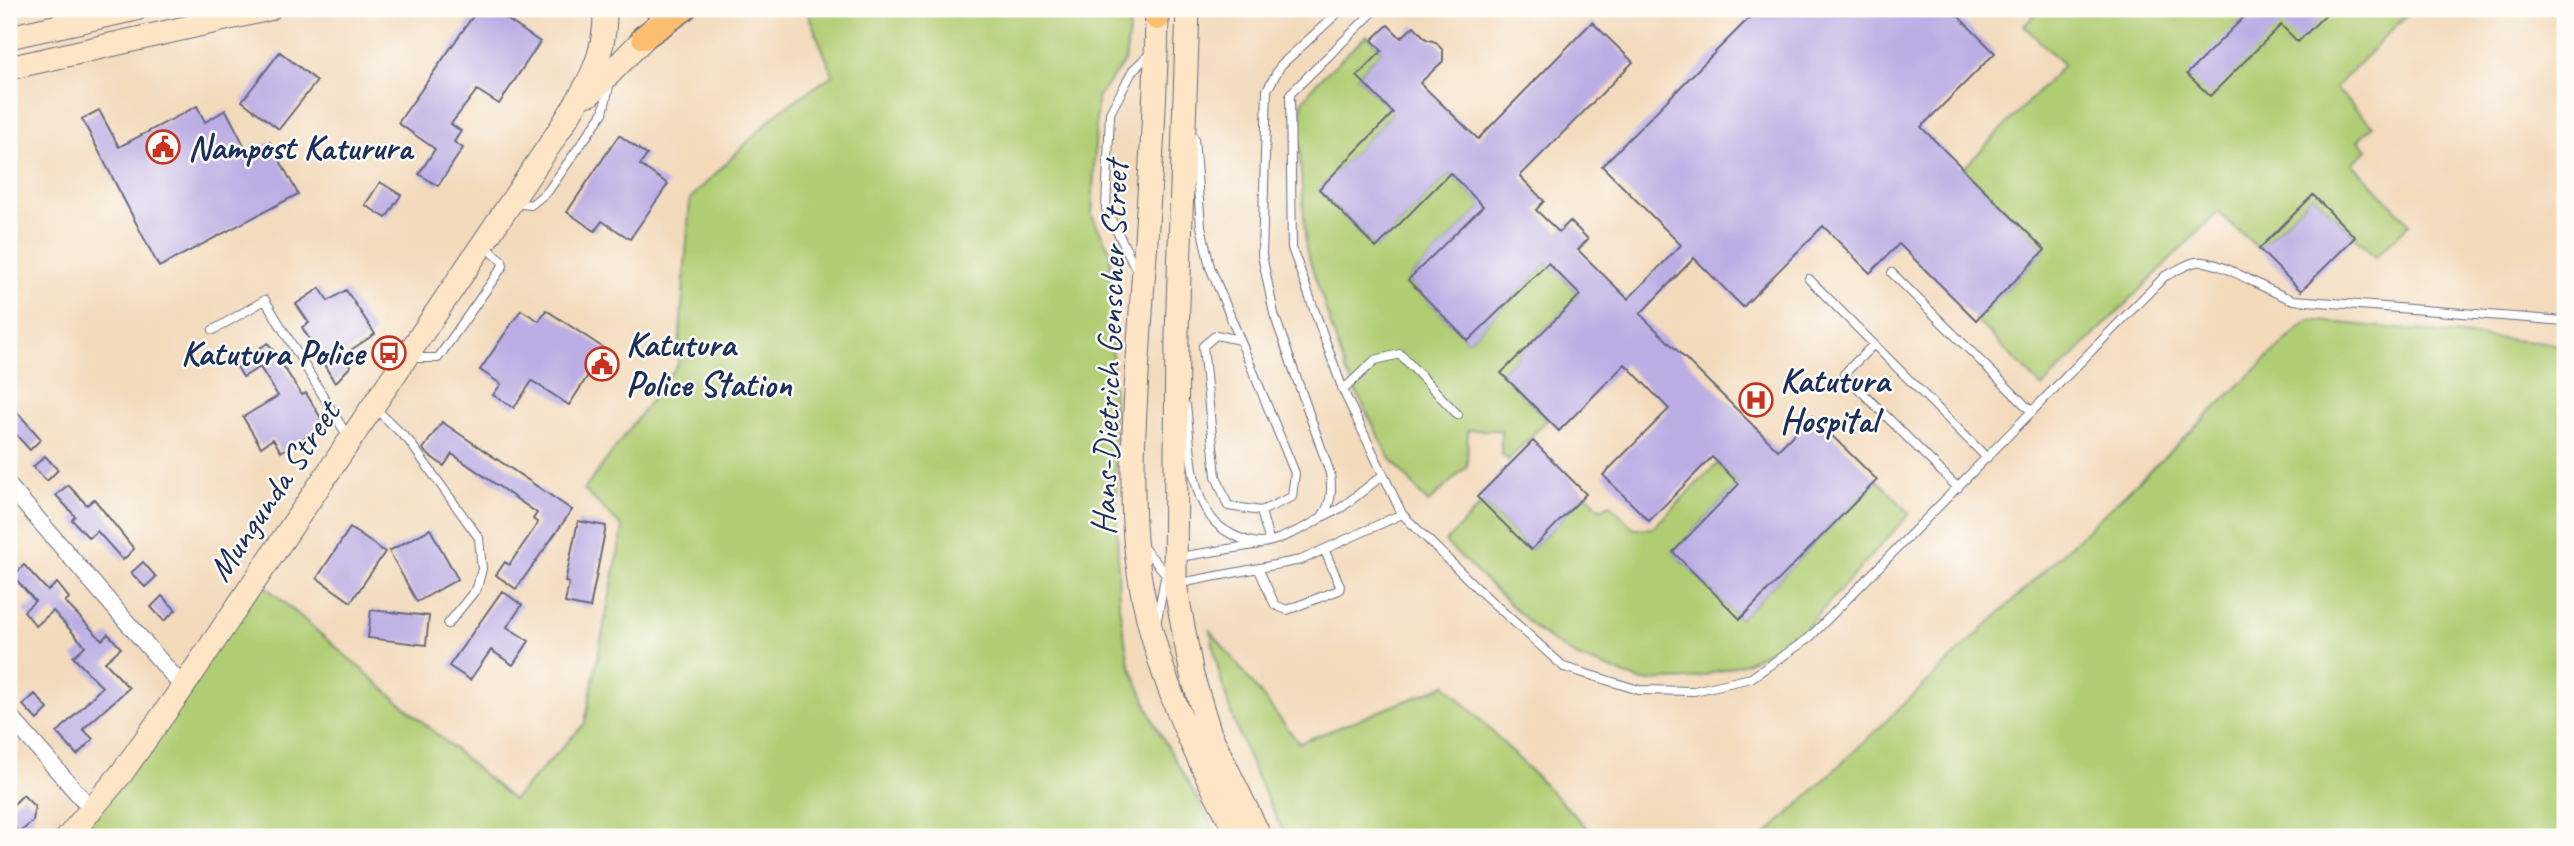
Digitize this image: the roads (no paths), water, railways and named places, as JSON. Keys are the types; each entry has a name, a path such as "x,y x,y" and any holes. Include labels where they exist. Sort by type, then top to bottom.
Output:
{"main road":[{"path":"644,37 684,9"}],"street":[{"path":"9,37 136,9"},
{"path":"9,68 269,9"},
{"path":"568,116 588,83 604,48 605,9"},
{"path":"568,116 673,9"},
{"name":"Hans-Dietrich Genscher Street","path":"1188,9 1172,572 1192,675 1210,734 1260,837"},
{"name":"Hans-Dietrich Genscher Street","path":"1156,12 1135,411 1135,538 1154,637 1175,709 1202,769 1239,837"},
{"name":"Mungunda Street","path":"68,837 121,774 183,687 568,116"},
{"path":"9,486 183,687"},
{"path":"9,715 92,810"}],"lane":[{"path":"1322,517 1330,499 1330,473 1274,314 1262,255 1267,90 1281,65 1342,9"},
{"path":"1376,9 1290,94 1288,114 1292,248 1343,390 1402,514 1480,591 1564,667 1639,690 1694,691 1751,678 1810,638 2165,276 2194,262 2214,262 2271,293 2294,300 2565,321"},
{"path":"1187,44 1201,226 1210,267 1295,473 1292,497 1261,511 1228,506 1216,476 1203,346 1216,335 1240,340"},
{"path":"1142,293 1135,264 1106,209 1110,113 1133,70 1156,49"},
{"path":"510,203 531,205 548,191 603,113 608,99 610,72"},
{"path":"1892,273 2032,412"},
{"path":"1809,279 1987,458"},
{"path":"213,330 265,300 349,439"},
{"path":"1177,334 1198,494 1211,518 1233,536 1266,542"},
{"path":"1874,344 1844,374 1958,488"},
{"path":"1343,390 1375,360 1400,355 1458,415"},
{"path":"372,405 409,442 479,538 482,569 477,588 448,624"},
{"path":"1172,572 1301,530 1341,508 1383,475"},
{"path":"1261,511 1266,542"},
{"path":"1135,538 1172,572 1259,570 1325,551 1402,514"},
{"path":"1259,570 1275,605 1287,610 1339,590 1325,551"},
{"path":"1154,637 1172,572"}],"place":[{"name":"Nampost Katurura","path":"163,147"},
{"name":"Katutura Police","path":"389,353"},
{"name":"Katutura Police Station","path":"602,364"},
{"name":"Katutura Hospital","path":"1756,400"}]}
